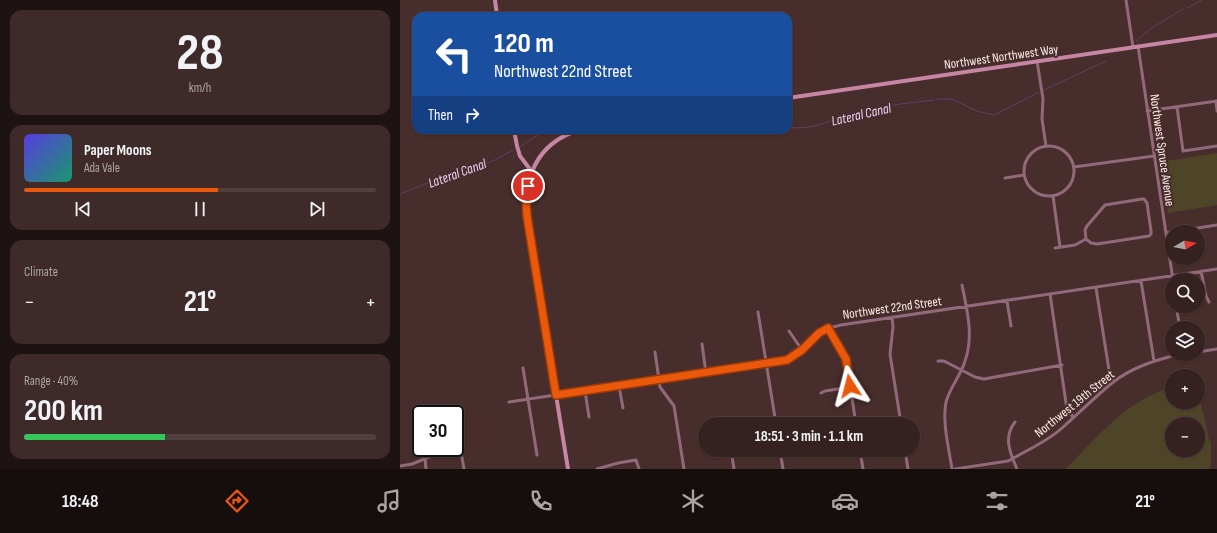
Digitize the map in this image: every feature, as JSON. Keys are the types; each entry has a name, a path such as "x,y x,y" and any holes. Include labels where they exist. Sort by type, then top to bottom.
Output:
{"street":[{"path":"495,0 496,12"},
{"name":"Northwest Spruce Avenue","path":"1126,0 1148,111 1165,227"},
{"name":"Northwest Northwest Way","path":"792,97 1217,35"},
{"path":"1037,61 1043,99 1042,119 1046,146"},
{"path":"1148,111 1216,101 1217,111"},
{"path":"1177,107 1183,151 1217,146"},
{"path":"515,134 520,156 532,172"},
{"path":"567,134 551,144 543,153 532,172 526,200 527,216 568,469"},
{"path":"1046,146 1061,148 1068,154 1074,167 1074,178 1065,191 1059,195 1043,196 1036,193 1030,188 1025,180 1025,163 1029,155 1046,146"},
{"path":"1074,167 1154,156"},
{"path":"1005,178 1024,175"},
{"path":"1053,196 1060,247"},
{"path":"1142,199 1146,201 1151,231 1149,236 1097,244 1091,243 1086,239 1085,230 1087,226 1105,205 1142,199"},
{"path":"1205,227 1217,225"},
{"path":"1055,248 1075,245 1086,239"},
{"name":"Northwest 22nd Street","path":"1193,273 1217,269"},
{"path":"1201,271 1206,296 1209,302"},
{"name":"Northwest 22nd Street","path":"509,402 787,360 802,350 819,333 828,328 841,325 1165,279"},
{"path":"1141,281 1154,361"},
{"path":"952,469 946,424 946,403 950,390 965,362 970,341 970,329 962,285"},
{"path":"1096,288 1109,370 1114,382"},
{"path":"1050,294 1062,365 1066,403 1073,418"},
{"path":"1007,301 1011,326"},
{"path":"758,312 775,417"},
{"path":"892,317 893,327 890,354 900,417"},
{"path":"828,328 846,359 855,417"},
{"path":"789,331 802,350"},
{"path":"702,344 706,373"},
{"path":"1205,351 1217,349"},
{"path":"655,352 660,387 674,406 684,469"},
{"name":"Northwest 19th Street","path":"956,469 1008,461 1012,459 1052,436 1114,382 1134,370 1165,358"},
{"path":"938,361 944,361 975,377 984,378 1062,365"},
{"path":"523,368 537,455"},
{"path":"619,386 623,408"},
{"path":"820,393 850,386"},
{"path":"585,391 589,417"},
{"path":"1015,422 1012,426 1008,441 1012,459 1017,469"},
{"path":"400,466 412,464 430,457 461,452 464,469"},
{"path":"732,457 734,469"},
{"path":"781,457 783,469"},
{"path":"861,457 863,469"},
{"path":"906,457 908,469"},
{"path":"425,459 426,469"},
{"path":"597,469 636,460 639,469"}],"shaded area":[{"path":"1217,153 1217,205 1168,213 1160,162"},
{"path":"1165,390 1165,409 1202,409 1204,417 1165,417 1165,457 1205,457 1205,420 1209,440 1211,442 1211,464 1209,469 1066,469 1114,420 1141,401"}],"waterway":[{"path":"1187,8 1202,0"},
{"path":"1136,41 1149,30 1183,9"},
{"name":"Lateral Canal","path":"1044,90 1106,61"},
{"name":"Lateral Canal","path":"937,99 952,99 977,111 994,115 1039,92"},
{"name":"Lateral Canal","path":"792,127 807,127 826,123 863,110 934,100"},
{"name":"Lateral Canal","path":"520,147 539,134"},
{"name":"Lateral Canal","path":"400,194 445,176 452,176 495,160 513,150"}],"route":[{"path":"528,186 526,200 527,216 556,395 787,360 802,350 819,333 828,328 846,359 850,386"}]}
